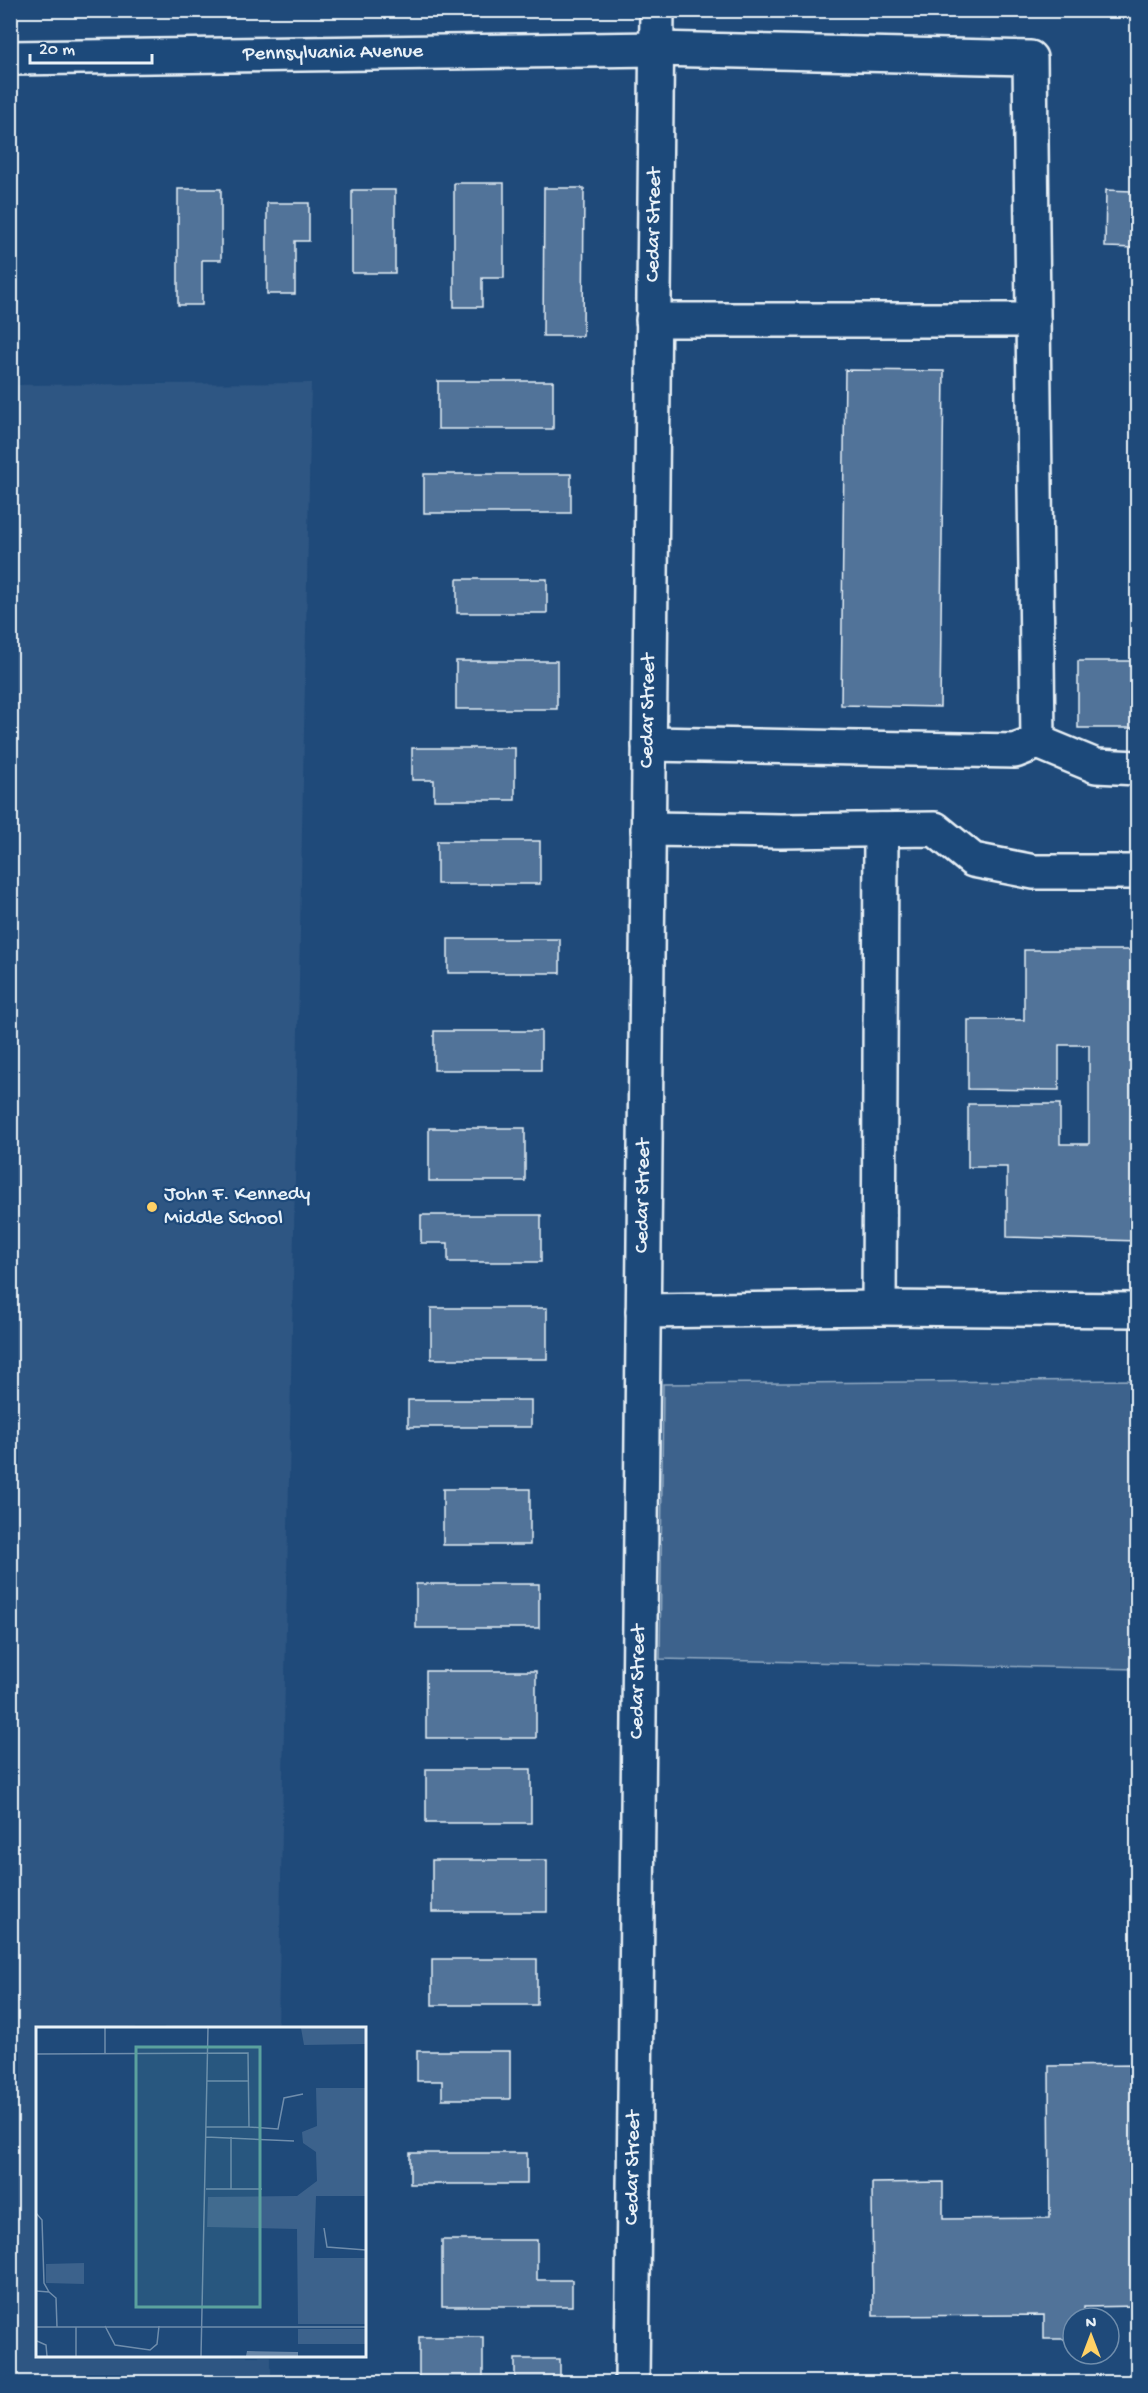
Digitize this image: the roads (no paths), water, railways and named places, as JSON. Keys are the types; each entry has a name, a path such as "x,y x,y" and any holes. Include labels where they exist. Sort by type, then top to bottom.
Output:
{"street":[{"name":"Cedar Street","path":"632,2382 657,10"},
{"name":"Pennsylvania Avenue","path":"10,58 656,49 1030,58 1033,320"},
{"path":"654,320 1033,320 1038,742"},
{"path":"649,744 1015,751 1038,742 1096,766 1137,768"},
{"path":"648,829 935,829 973,860 1034,872 1137,872"},
{"path":"879,1308 880,830"},
{"path":"643,1311 879,1308 1137,1310"}],"place":[{"name":"John F. Kennedy Middle School","path":"152,1207"}]}
